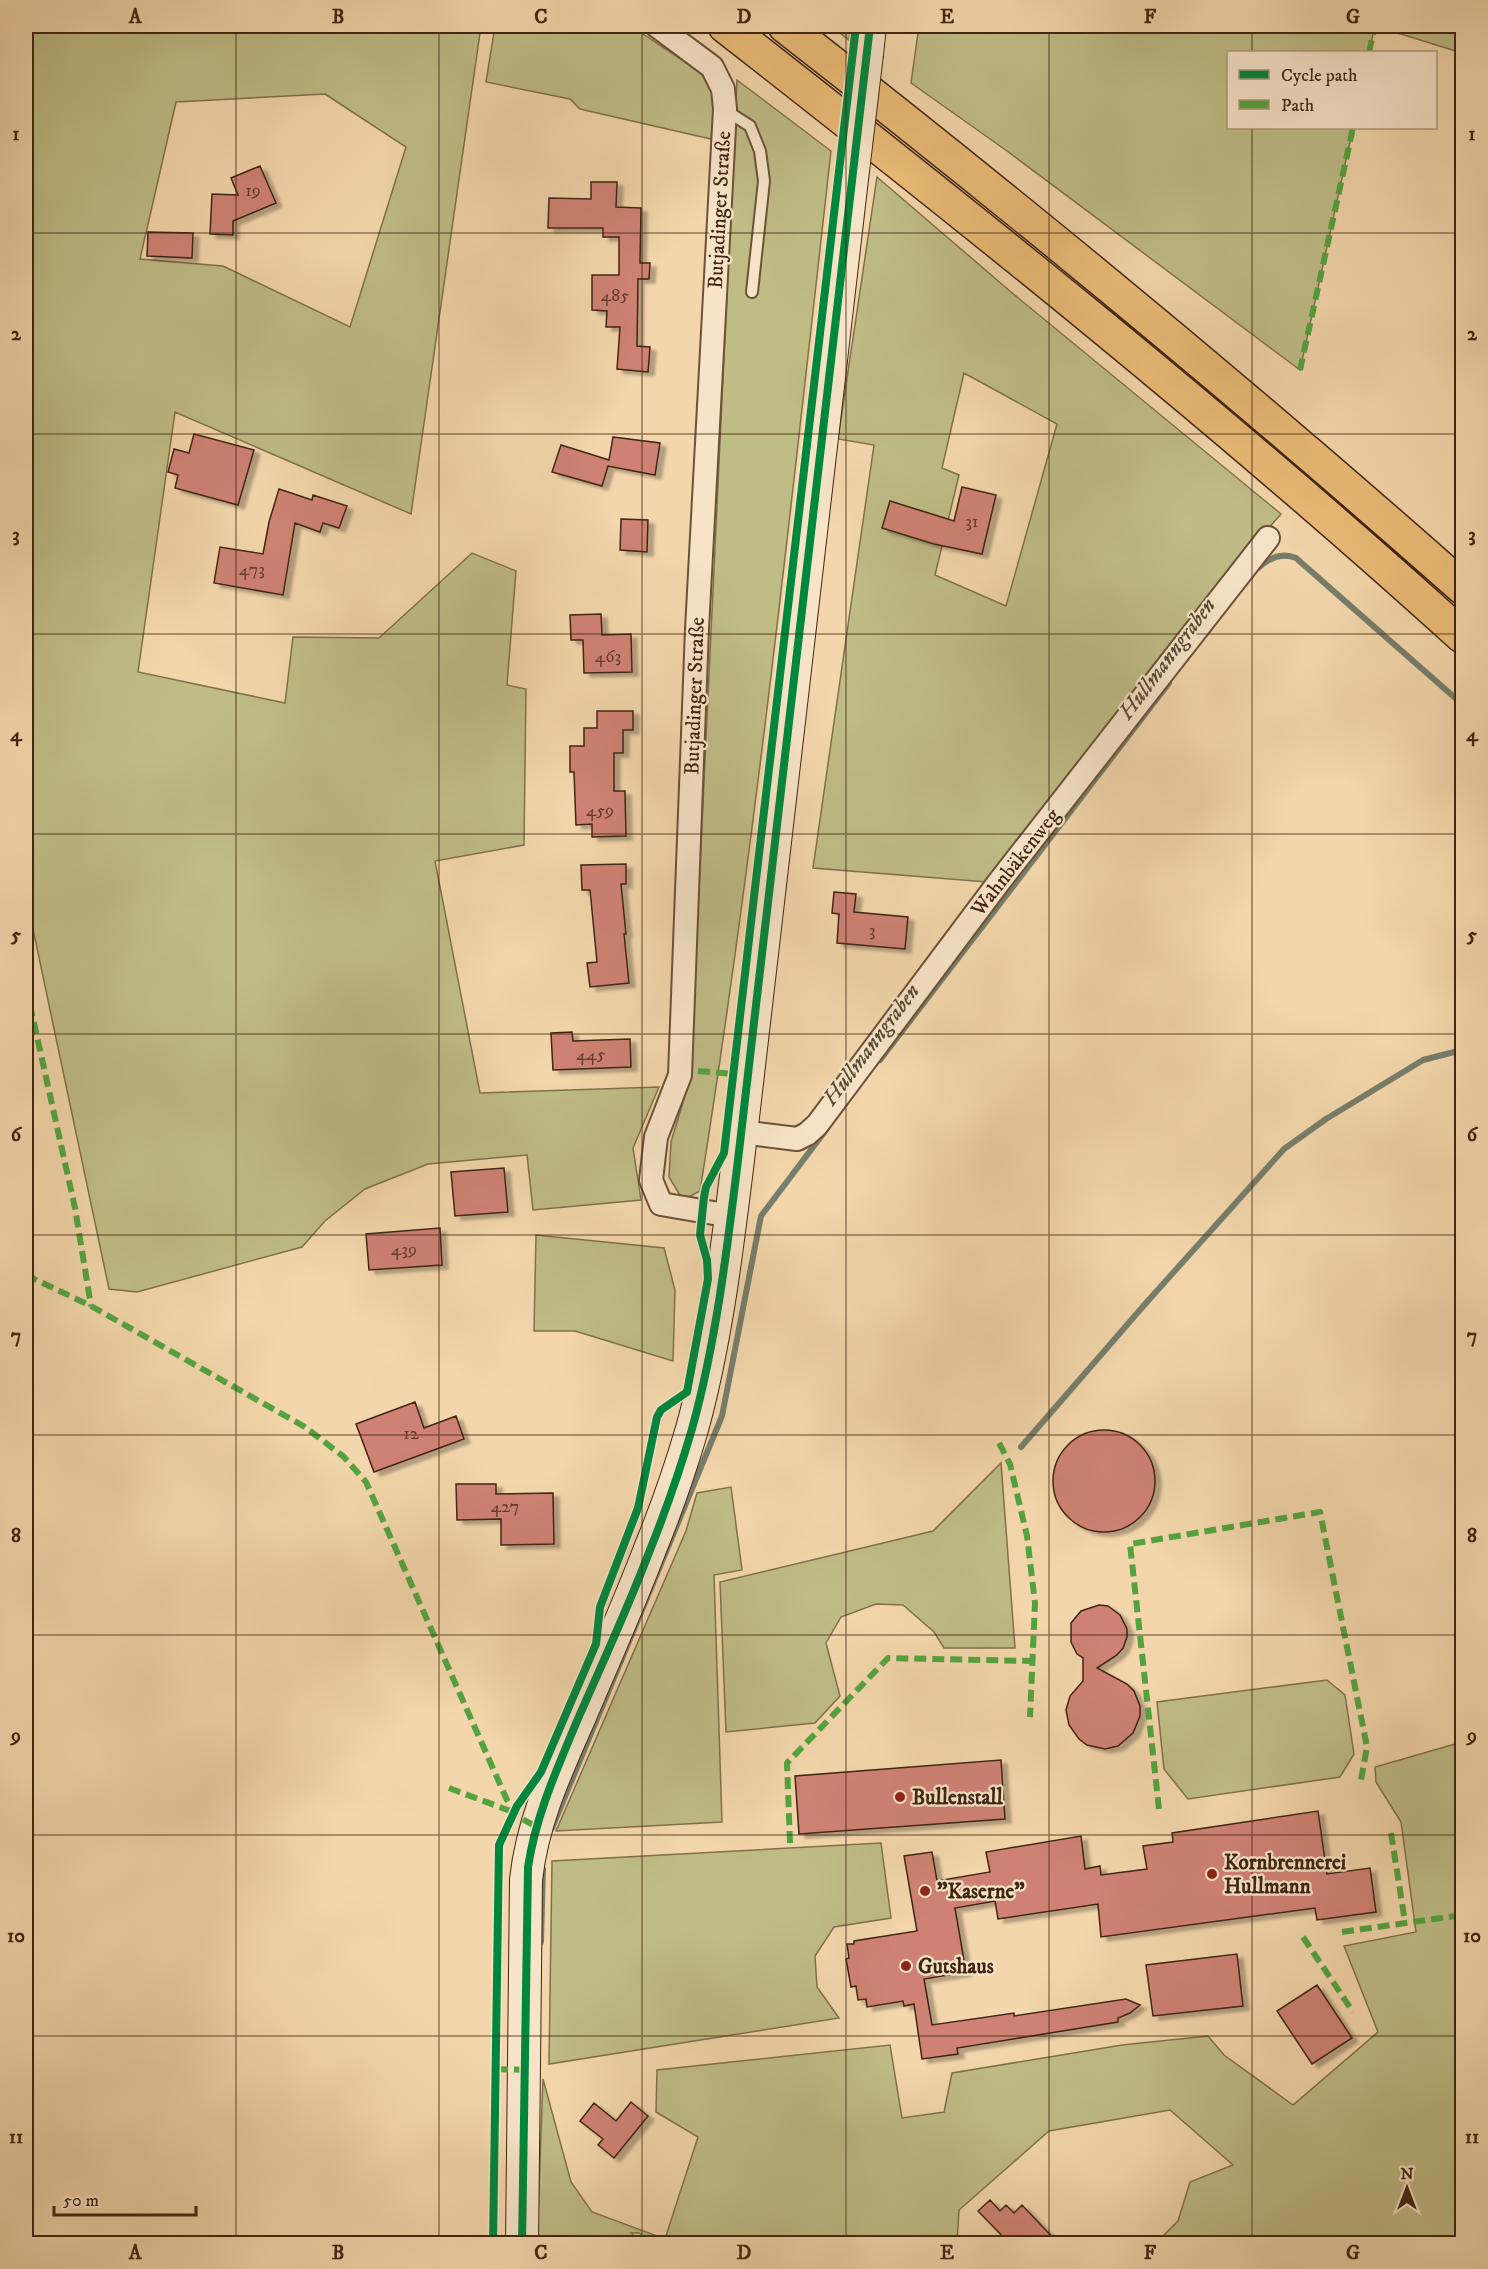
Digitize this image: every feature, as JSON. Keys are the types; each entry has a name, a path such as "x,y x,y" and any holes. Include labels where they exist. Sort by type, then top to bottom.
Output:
{"highway":[{"path":"725,26 1060,291 1341,528 1462,636"},
{"path":"785,26 1080,261 1365,501 1462,587"}],"street":[{"path":"657,26 712,67 723,89 724,109"},
{"path":"522,2244 526,1880 532,1838 551,1784 650,1550 684,1454 698,1405 714,1330 731,1216 868,40"},
{"name":"Butjadinger Straße","path":"724,109 696,640 680,1075 656,1137 651,1180 660,1204 731,1216"},
{"name":"Wahnbäkenweg","path":"741,1132 797,1139 807,1134 816,1125 999,882 1268,538"}],"lane":[{"path":"724,109 750,126 760,151 764,181 752,292"}],"shaded area":[{"path":"26,26 481,26 411,514 175,412 138,672 285,703 293,637 379,638 472,553 516,571 507,685 526,689 524,845 435,861 480,1093 659,1087 633,1148 641,1200 533,1210 527,1155 428,1164 365,1189 325,1221 302,1247 137,1292 109,1289 26,896","holes":["325,94 406,147 350,327 223,266 140,259 176,102"]},
{"path":"495,26 631,26 709,78 716,98 711,139 580,109 570,99 486,82"},
{"path":"831,26 851,26 849,40"},
{"path":"919,26 1375,26 1369,51 1227,51 1227,129 1353,129 1300,370 1007,151 911,83"},
{"path":"1375,26 1462,26 1462,53"},
{"path":"737,80 831,151 772,672 720,1061 700,1191 683,1200 669,1177 671,1142 684,1099 691,1058"},
{"path":"877,177 1011,292 1281,514 1250,549 987,882 813,868 874,445 838,439","holes":["964,373 1057,424 1006,606 935,575 959,475 942,468"]},
{"path":"536,1235 664,1248 675,1290 673,1361 575,1331 534,1331"},
{"path":"1001,1463 1015,1648 944,1648 934,1632 903,1605 876,1604 841,1617 826,1643 840,1696 815,1723 726,1732 720,1582 933,1531"},
{"path":"731,1487 742,1570 714,1575 722,1822 556,1831 686,1531 697,1493"},
{"path":"1327,1680 1345,1695 1354,1754 1340,1777 1188,1799 1164,1769 1157,1702"},
{"path":"1462,1742 1462,2243 1156,2243 1178,2221 1190,2182 1233,2165 1170,2110 1049,2131 959,2210 957,2243 656,2244 639,2233 631,2233 643,2243 537,2244 543,2079 571,2182 592,2212 665,2239 698,2137 656,2112 657,2070 890,2045 902,2118 944,2112 952,2073 1122,2045 1208,2036 1224,2055 1293,2105 1378,2032 1344,1946 1416,1932 1401,1822 1376,1782 1375,1767"},
{"path":"881,1843 891,1918 834,1927 815,1956 817,1987 839,2018 549,2064 552,1861"}],"building":[{"path":"260,166 276,203 233,221 233,235 210,234 212,194 238,195 231,178"},
{"path":"591,182 617,182 616,207 641,208 640,263 650,263 649,279 638,279 637,346 650,347 648,372 617,369 620,327 606,327 607,311 592,310 592,275 619,275 619,237 603,237 603,228 548,228 549,198 591,199"},
{"path":"148,232 193,233 192,258 147,256"},
{"path":"194,434 254,450 238,505 175,488 178,475 168,472 174,449 189,453"},
{"path":"613,437 660,443 655,475 608,466 602,486 552,472 561,445 609,460"},
{"path":"962,487 996,495 982,554 934,544 882,528 890,501 954,521"},
{"path":"279,489 312,500 313,495 347,506 339,528 323,523 320,532 295,523 283,595 214,583 220,547 263,554 269,522"},
{"path":"621,519 648,520 647,552 620,550"},
{"path":"601,614 602,635 631,634 632,672 584,673 583,640 571,640 570,615"},
{"path":"597,711 633,711 633,730 623,730 623,753 614,753 614,791 625,791 626,836 592,837 592,824 576,825 574,772 570,772 570,746 584,746 584,728 597,728"},
{"path":"626,864 626,884 621,884 629,983 590,987 587,963 597,962 590,890 582,890 581,865"},
{"path":"834,892 856,894 854,912 908,917 905,949 837,943 839,914 832,913"},
{"path":"572,1032 573,1041 630,1039 631,1067 553,1070 551,1033"},
{"path":"504,1168 508,1212 455,1216 451,1172"},
{"path":"440,1228 442,1265 369,1270 366,1234"},
{"path":"415,1402 424,1428 456,1416 464,1439 374,1472 356,1424"},
{"path":"1104,1430 1123,1434 1140,1445 1151,1462 1155,1481 1151,1500 1140,1517 1123,1528 1104,1532 1085,1528 1068,1517 1057,1500 1053,1481 1057,1462 1068,1445 1085,1434"},
{"path":"456,1484 496,1484 496,1494 553,1493 554,1544 501,1545 501,1519 457,1520"},
{"path":"1099,1605 1108,1606 1120,1615 1127,1629 1127,1637 1123,1648 1117,1655 1097,1668 1127,1684 1134,1691 1140,1706 1140,1716 1133,1733 1118,1746 1105,1749 1087,1745 1079,1739 1069,1725 1066,1710 1070,1696 1083,1681 1083,1658 1077,1654 1071,1642 1071,1623 1081,1611"},
{"name":"Bullenstall","path":"1001,1760 1005,1819 799,1834 795,1776"},
{"path":"1318,1811 1327,1874 1370,1868 1376,1912 1317,1920 1315,1908 1101,1937 1098,1904 998,1919 995,1901 955,1908 966,1972 924,1979 932,2025 1014,2013 1014,2016 1126,1999 1140,2005 1130,2013 1118,2018 1118,2022 957,2048 958,2054 922,2059 914,2004 904,2006 903,2001 867,2007 866,1999 858,2000 856,1986 851,1987 846,1959 849,1958 847,1944 917,1931 904,1856 932,1852 937,1881 990,1872 986,1852 1081,1836 1085,1869 1100,1866 1101,1875 1147,1869 1143,1846 1173,1842 1172,1833"},
{"path":"1237,1954 1243,2006 1153,2016 1146,1965"},
{"path":"1317,1985 1352,2038 1312,2064 1277,2011"},
{"path":"631,2102 648,2116 614,2158 598,2145 603,2139 580,2121 594,2103 616,2121"},
{"path":"990,2200 1000,2211 1006,2205 1014,2213 1022,2205 1059,2244 1010,2244 978,2211"}],"waterway":[{"name":"Hullmanngraben","path":"1258,568 1276,557 1296,558 1462,704"},
{"name":"Hullmanngraben","path":"880,1060 1169,683"},
{"path":"1021,1447 1284,1149 1326,1119 1423,1060 1462,1050"},
{"name":"Hullmanngraben","path":"552,1828 722,1416 761,1216 826,1130"},
{"name":"Hullmanngraben","path":"541,1942 543,1869"}],"marked path":[{"path":"1369,51 1375,26"},
{"path":"1300,370 1353,129"},
{"path":"26,987 75,1208 91,1306"},
{"path":"698,1071 733,1074"},
{"path":"26,1275 91,1306 305,1427 344,1457 366,1482 507,1800 517,1816 535,1826"},
{"path":"999,1443 1010,1464 1027,1536 1035,1603 1030,1717"},
{"path":"1159,1809 1130,1544 1320,1512 1367,1747 1360,1785"},
{"path":"790,1843 787,1763 888,1658 1033,1661"},
{"path":"449,1788 513,1812"},
{"path":"1391,1833 1405,1922"},
{"path":"1342,1932 1462,1915"},
{"path":"1303,1937 1353,2012"},
{"path":"496,2069 525,2070"}],"cycle path":[{"path":"493,2244 499,1845 517,1806 541,1772 596,1644 600,1607 638,1508 657,1417 661,1410 687,1392 708,1279 707,1260 700,1235 704,1197 706,1187 724,1153 856,26"},
{"path":"522,2244 528,1867 536,1829 555,1775 656,1535 692,1429 708,1363 725,1262 738,1160 870,26"}],"place":[{"name":"Bullenstall","path":"900,1797"},
{"name":"Kornbrennerei Hullmann","path":"1212,1874"},
{"name":"\"Kaserne\"","path":"925,1891"},
{"name":"Gutshaus","path":"906,1966"}]}
